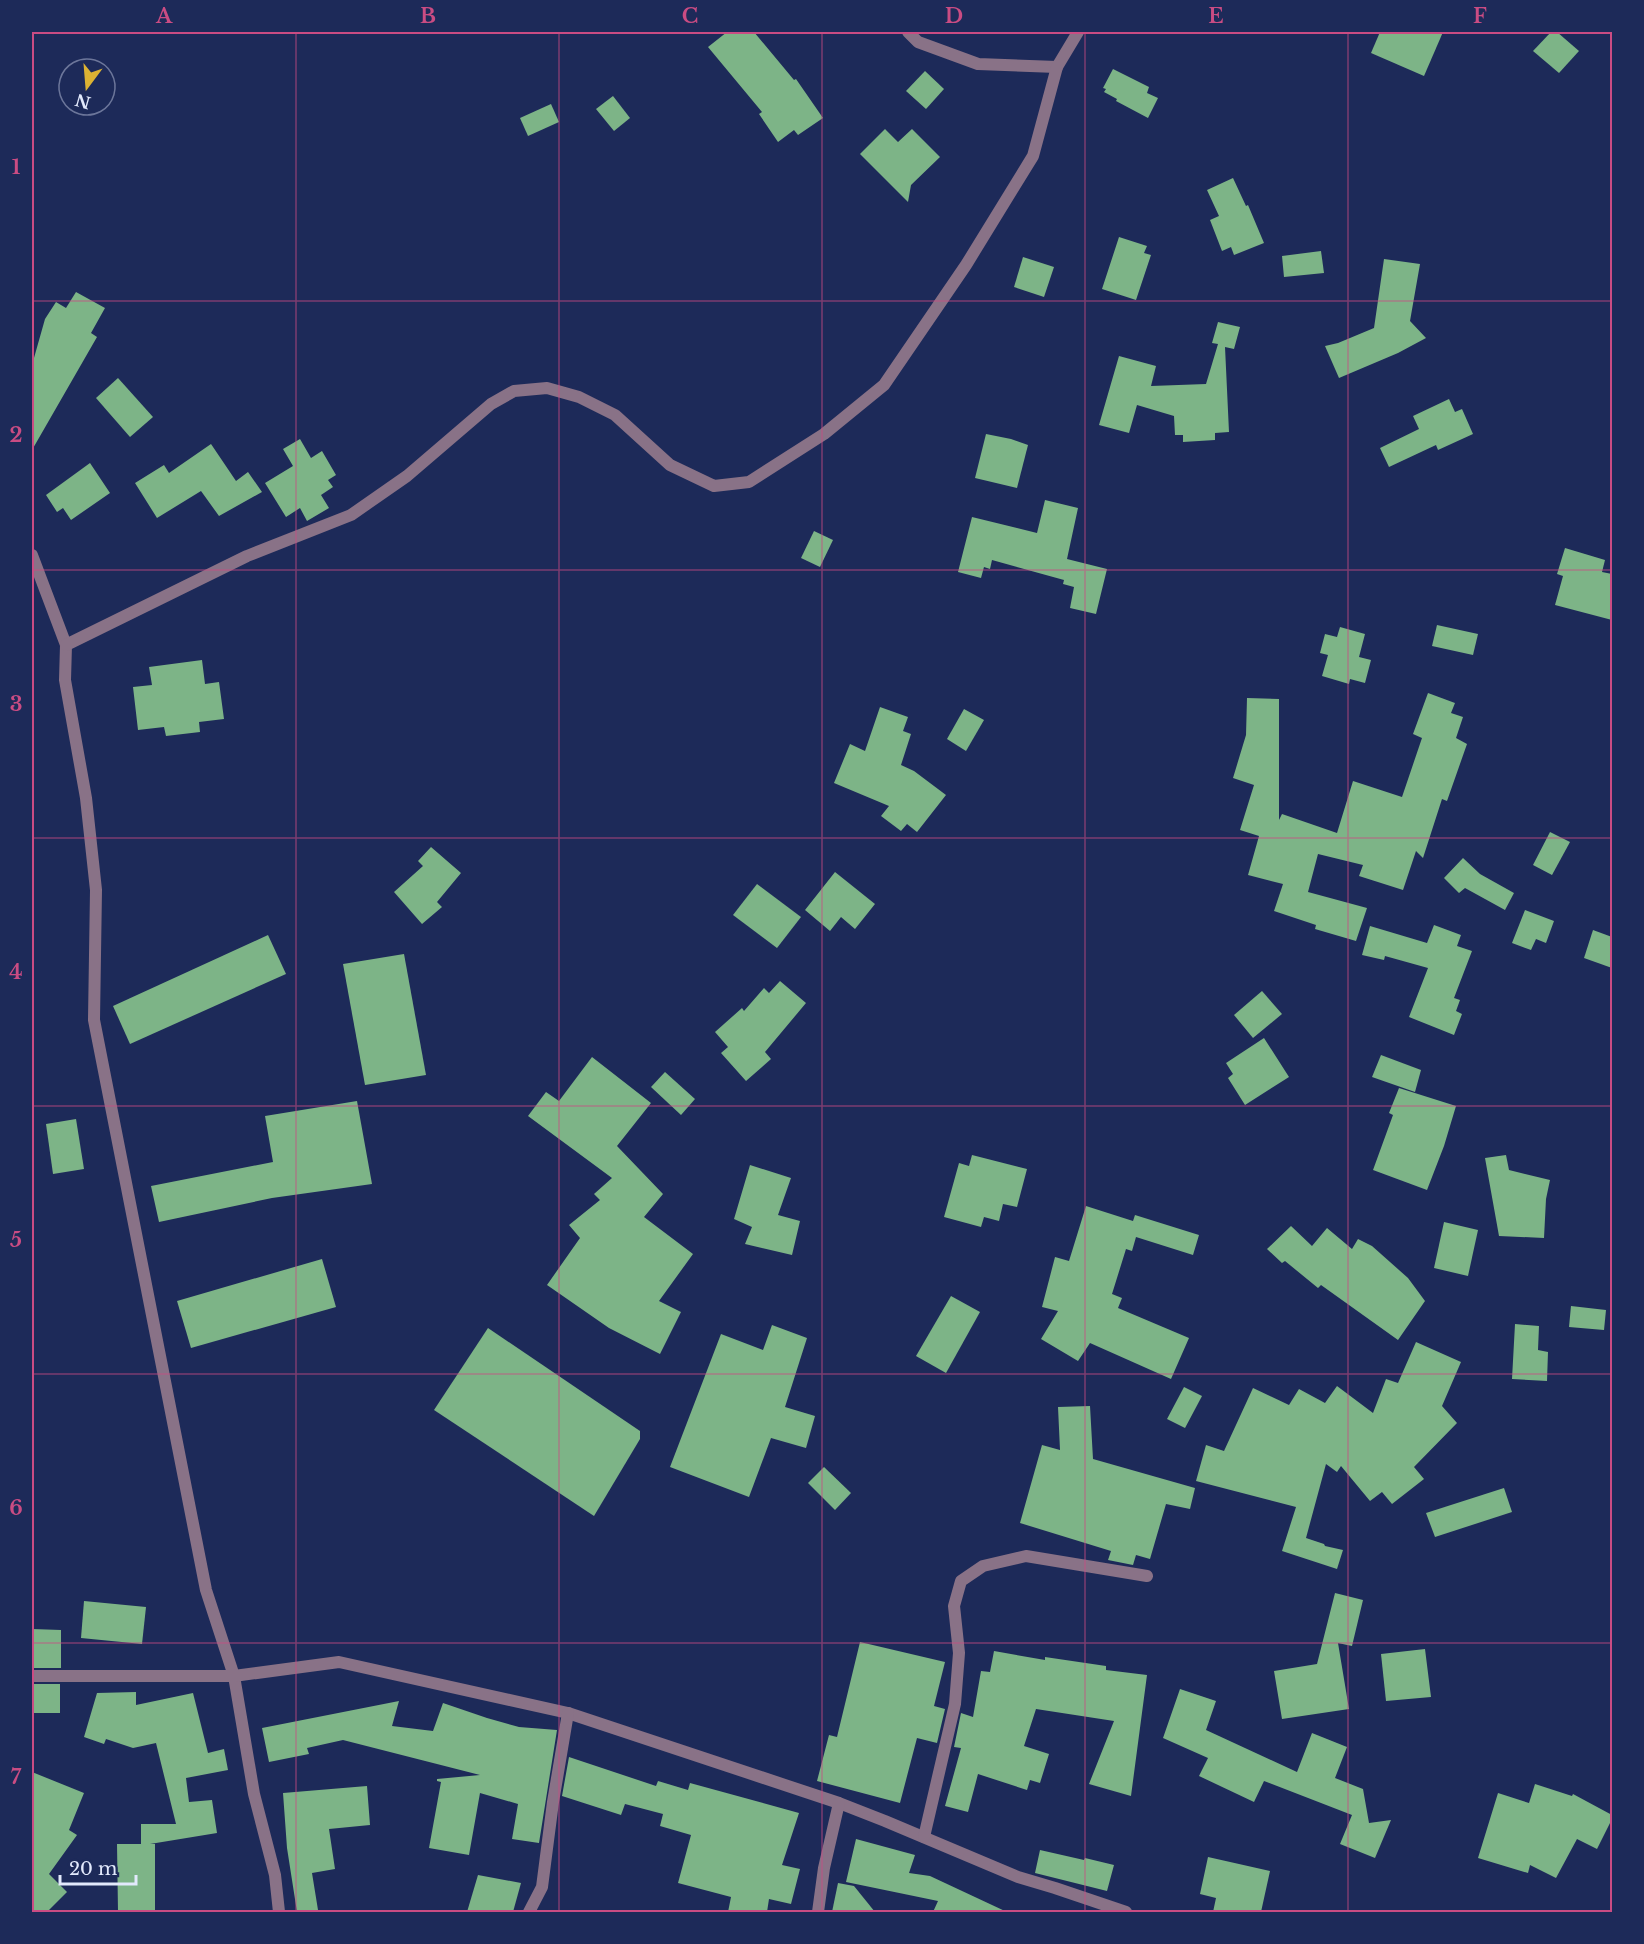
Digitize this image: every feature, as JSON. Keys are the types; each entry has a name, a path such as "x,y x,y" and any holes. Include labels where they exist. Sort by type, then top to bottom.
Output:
{"street":[{"path":"908,32 918,42 978,64 1057,67"},
{"path":"66,645 247,556 351,515 407,476 491,404 514,391 547,388 579,397 615,415 670,465 714,486 749,482 824,434 884,385 966,265 1034,156 1057,67 1078,32"},
{"path":"32,555 66,645 65,680 86,798 96,890 94,1020 206,1590 234,1676 254,1794 275,1875 279,1912"},
{"path":"924,1838 956,1704 959,1653 954,1606 961,1581 983,1566 1026,1556 1147,1576"},
{"path":"32,1676 234,1676 339,1662 568,1713 839,1803 1018,1877 1121,1912"},
{"path":"529,1912 542,1887 568,1713"},
{"path":"818,1912 824,1868 839,1803"}],"building":[{"path":"727,32 754,32 794,80 796,79 823,118 798,135 794,130 778,142 759,114 762,112 708,47"},
{"path":"1380,32 1443,32 1424,76 1371,53"},
{"path":"1551,32 1557,32 1579,51 1559,73 1533,51"},
{"path":"1113,69 1149,87 1147,93 1158,98 1148,118 1104,92 1106,89 1103,88"},
{"path":"925,71 944,89 926,109 906,91"},
{"path":"613,96 630,118 614,131 596,109"},
{"path":"551,104 559,122 528,136 520,118"},
{"path":"885,129 898,142 912,129 940,157 911,185 908,202 860,154"},
{"path":"1233,178 1246,206 1248,205 1264,243 1234,255 1231,247 1222,251 1210,220 1219,216 1207,190"},
{"path":"1119,237 1147,246 1144,253 1151,255 1136,300 1102,289"},
{"path":"1321,251 1324,273 1284,277 1282,256"},
{"path":"1023,257 1054,267 1044,297 1014,287"},
{"path":"1384,259 1420,264 1410,321 1426,338 1398,353 1339,378 1325,346 1374,328"},
{"path":"76,292 105,308 91,333 97,337 32,450 32,365 45,319 56,302 66,308"},
{"path":"1218,322 1240,327 1234,349 1225,347 1229,432 1215,433 1215,440 1183,442 1183,435 1175,435 1174,416 1137,405 1129,433 1099,425 1119,356 1156,366 1151,386 1206,384 1218,344 1212,343"},
{"path":"118,378 153,417 130,437 96,398"},
{"path":"1449,399 1455,412 1462,409 1473,434 1438,450 1436,445 1389,467 1380,448 1419,429 1413,416"},
{"path":"986,434 1028,445 1017,488 975,478"},
{"path":"300,439 311,458 322,451 336,475 328,480 333,487 321,495 329,508 307,521 300,508 286,517 265,483 293,466 283,449"},
{"path":"211,444 236,481 248,472 262,492 219,516 201,491 157,518 135,483 164,465 169,473"},
{"path":"90,463 110,493 71,520 63,508 57,512 46,495"},
{"path":"1045,500 1078,508 1067,559 1107,569 1096,614 1070,608 1074,587 1063,584 1064,580 992,560 990,569 984,567 981,578 958,572 972,517 1037,533"},
{"path":"814,531 833,540 820,567 801,558"},
{"path":"1565,548 1605,560 1602,572 1612,574 1612,620 1555,605 1563,576 1557,574"},
{"path":"1437,625 1478,634 1473,655 1432,646"},
{"path":"1340,627 1365,634 1359,657 1371,660 1365,683 1350,679 1349,684 1322,676 1328,655 1320,653 1325,634 1337,637"},
{"path":"202,660 205,684 219,682 224,719 199,722 200,732 166,736 164,727 138,730 133,687 152,685 149,667"},
{"path":"1428,693 1455,703 1451,713 1463,717 1456,738 1467,744 1447,801 1442,799 1423,858 1416,851 1403,890 1359,876 1363,865 1318,854 1308,892 1367,908 1356,941 1315,929 1316,925 1274,911 1283,884 1248,875 1259,836 1240,830 1254,785 1233,778 1246,735 1247,698 1279,699 1279,820 1282,814 1337,833 1353,781 1402,797 1422,738 1413,734"},
{"path":"880,707 908,717 903,731 911,734 901,765 914,771 946,795 917,832 907,824 901,831 881,816 889,806 834,783 850,744 865,751"},
{"path":"964,709 984,720 966,751 947,739"},
{"path":"1550,832 1570,842 1552,875 1533,865"},
{"path":"431,847 461,873 437,902 442,907 422,924 394,892 423,866 418,861"},
{"path":"1463,858 1480,874 1514,893 1505,910 1465,888 1459,893 1444,878"},
{"path":"835,872 875,904 855,929 841,917 830,931 805,910"},
{"path":"757,884 801,917 777,948 733,915"},
{"path":"1525,910 1554,921 1546,943 1536,939 1531,950 1512,943"},
{"path":"1434,925 1461,935 1457,946 1472,951 1454,998 1460,1000 1456,1011 1462,1014 1454,1035 1409,1017 1428,968 1385,956 1384,960 1362,955 1370,926 1427,943"},
{"path":"1593,930 1612,937 1612,968 1584,958"},
{"path":"268,935 286,974 130,1044 113,1006"},
{"path":"404,954 426,1075 365,1085 343,964"},
{"path":"780,981 806,1003 765,1052 771,1059 746,1081 721,1053 728,1047 715,1032 742,1008 744,1011 764,988 769,993"},
{"path":"1262,991 1282,1014 1253,1038 1234,1015"},
{"path":"1264,1038 1289,1077 1245,1105 1228,1078 1233,1074 1226,1063"},
{"path":"1381,1055 1421,1070 1415,1092 1372,1077"},
{"path":"592,1057 651,1103 617,1146 663,1194 644,1217 693,1254 659,1301 681,1312 660,1354 609,1328 547,1285 580,1238 569,1225 600,1200 594,1194 612,1178 528,1116 546,1092 559,1101"},
{"path":"665,1072 695,1099 681,1115 651,1087"},
{"path":"1399,1088 1456,1106 1427,1190 1373,1170 1393,1115 1389,1113"},
{"path":"357,1101 372,1184 272,1198 159,1222 151,1186 273,1162 265,1116"},
{"path":"76,1119 84,1169 53,1174 46,1124"},
{"path":"972,1155 1027,1169 1017,1207 1003,1204 999,1221 984,1217 981,1227 944,1217 959,1163 969,1166"},
{"path":"1506,1155 1509,1170 1550,1180 1546,1199 1544,1238 1499,1236 1485,1158"},
{"path":"750,1165 791,1178 778,1215 800,1221 792,1255 745,1244 752,1227 734,1219"},
{"path":"1086,1206 1133,1221 1135,1215 1199,1235 1193,1255 1136,1237 1132,1251 1126,1249 1112,1294 1122,1298 1118,1308 1189,1338 1171,1379 1090,1343 1078,1361 1041,1339 1058,1311 1042,1307 1055,1257 1069,1261"},
{"path":"1444,1222 1478,1230 1468,1276 1434,1268"},
{"path":"1291,1226 1312,1246 1327,1228 1352,1249 1358,1239 1372,1246 1408,1278 1425,1301 1398,1340 1321,1285 1318,1288 1285,1261 1282,1263 1267,1249"},
{"path":"322,1259 336,1307 191,1348 177,1301"},
{"path":"951,1296 980,1312 946,1373 916,1356"},
{"path":"1571,1306 1606,1310 1604,1330 1569,1327"},
{"path":"1515,1324 1539,1326 1538,1350 1548,1352 1547,1381 1512,1379"},
{"path":"772,1325 807,1338 785,1407 815,1416 806,1448 771,1438 749,1497 670,1467 721,1334 763,1350"},
{"path":"488,1328 640,1431 640,1439 594,1516 434,1410"},
{"path":"1416,1342 1461,1362 1442,1406 1457,1423 1414,1467 1424,1479 1392,1504 1382,1492 1370,1501 1341,1466 1337,1472 1326,1464 1306,1538 1343,1550 1337,1569 1282,1551 1296,1507 1196,1481 1206,1445 1224,1451 1253,1388 1289,1405 1299,1389 1325,1403 1337,1386 1373,1413 1386,1379 1398,1383"},
{"path":"1184,1387 1202,1396 1185,1428 1167,1419"},
{"path":"1090,1406 1093,1459 1195,1488 1190,1509 1166,1504 1150,1559 1136,1555 1133,1565 1108,1560 1111,1551 1020,1523 1042,1445 1060,1450 1058,1407"},
{"path":"824,1467 851,1493 835,1510 808,1483"},
{"path":"1504,1488 1512,1512 1435,1537 1426,1513"},
{"path":"1335,1593 1363,1600 1352,1646 1338,1643 1349,1709 1282,1719 1274,1671 1317,1664"},
{"path":"84,1601 146,1607 142,1644 81,1638"},
{"path":"32,1629 61,1630 61,1668 32,1668"},
{"path":"860,1642 945,1662 934,1706 945,1709 937,1743 917,1738 900,1803 817,1781 829,1735 837,1737"},
{"path":"1425,1649 1431,1697 1386,1701 1381,1654"},
{"path":"994,1651 1045,1660 1045,1657 1106,1666 1106,1670 1147,1675 1131,1796 1089,1784 1114,1721 1036,1709 1024,1746 1049,1754 1040,1783 1030,1780 1027,1790 978,1774 968,1812 945,1806 961,1748 954,1747 961,1713 973,1717 981,1671 990,1672"},
{"path":"32,1684 60,1684 60,1713 32,1713"},
{"path":"1180,1689 1216,1701 1206,1730 1297,1772 1312,1733 1347,1747 1335,1778 1363,1789 1369,1823 1391,1820 1375,1858 1340,1844 1352,1815 1264,1781 1254,1802 1199,1776 1208,1758 1163,1738"},
{"path":"136,1692 136,1705 193,1693 208,1753 224,1749 228,1770 186,1778 189,1802 212,1800 217,1833 150,1844 155,1844 155,1912 118,1912 117,1844 141,1844 141,1824 176,1824 156,1743 133,1748 106,1739 104,1744 84,1737 97,1693"},
{"path":"399,1701 392,1726 433,1731 443,1703 519,1727 557,1730 539,1843 512,1839 518,1804 480,1793 469,1855 429,1848 441,1782 437,1779 480,1775 343,1740 307,1748 309,1754 269,1762 262,1728"},
{"path":"569,1757 656,1786 658,1781 688,1790 690,1783 799,1813 782,1865 800,1869 791,1904 769,1899 767,1912 728,1912 731,1897 678,1883 691,1835 660,1826 663,1814 625,1804 621,1815 562,1796"},
{"path":"32,1772 84,1793 69,1830 77,1835 49,1874 67,1892 47,1912 32,1912"},
{"path":"1535,1784 1572,1796 1573,1794 1612,1815 1597,1849 1577,1839 1556,1878 1530,1865 1528,1873 1478,1858 1498,1793 1529,1803"},
{"path":"367,1786 370,1825 329,1829 335,1869 312,1873 318,1910 297,1912 287,1848 283,1793"},
{"path":"856,1839 915,1855 909,1873 930,1876 1007,1912 933,1912 938,1901 846,1882"},
{"path":"1040,1850 1114,1865 1107,1891 1035,1873"},
{"path":"1208,1857 1270,1871 1261,1912 1213,1912 1216,1898 1200,1894"},
{"path":"478,1875 521,1883 513,1912 467,1912"},
{"path":"838,1883 854,1886 875,1912 832,1912"}]}
